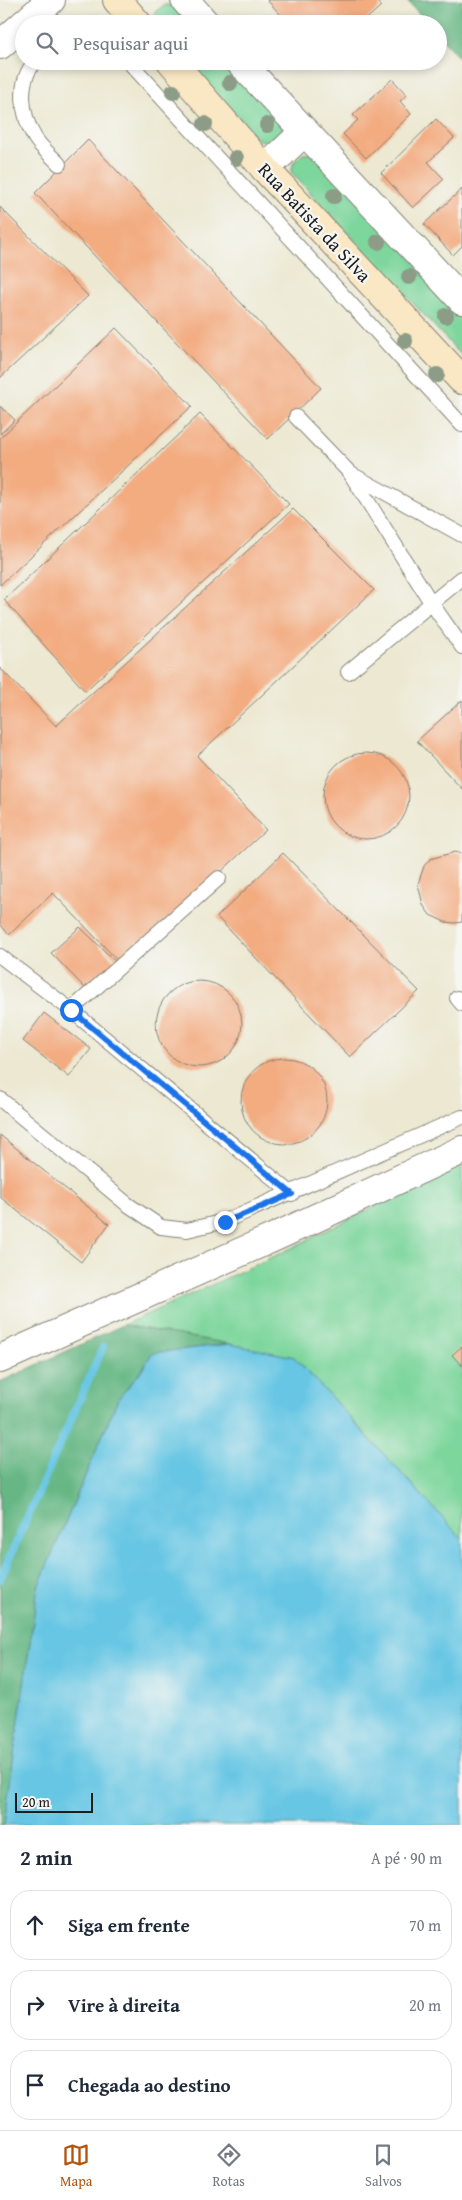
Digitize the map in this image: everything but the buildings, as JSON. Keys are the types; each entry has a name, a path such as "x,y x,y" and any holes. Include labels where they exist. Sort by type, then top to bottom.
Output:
{"main road":[{"path":"117,0 130,15"},
{"name":"Rua Batista da Silva","path":"179,70 265,169 462,380"}],"street":[{"path":"34,15 51,0"},
{"path":"185,0 198,15"},
{"path":"0,45 15,32"},
{"path":"247,70 462,300"},
{"path":"265,169 304,132"},
{"path":"0,1359 277,1236 462,1150"}],"lane":[{"path":"32,70 24,85 26,115 36,140 59,164"},
{"path":"136,70 462,425"},
{"path":"296,417 350,473 432,604 462,647"},
{"path":"350,473 462,535"},
{"path":"348,672 462,578"},
{"path":"71,1010 219,878"},
{"path":"0,956 71,1010 292,1194"},
{"path":"0,1099 127,1204 161,1227 187,1230 225,1222 292,1194 462,1117"}],"green space":[{"path":"407,0 462,0 462,61 447,45 447,15 420,15"},
{"path":"164,5 176,5 185,15 154,15 155,12"},
{"path":"195,70 237,70 284,120 282,132 271,142 258,140"},
{"path":"315,153 462,312 462,356 291,172 294,161 303,154"},
{"path":"462,1163 462,1539 294,1357 123,1325 279,1254"},
{"path":"123,1325 230,1344 152,1353 142,1370 118,1399 38,1587 4,1825 0,1825 0,1382"}],"water":[{"path":"230,1344 294,1357 462,1539 462,1825 4,1825 38,1587 118,1399 142,1370 152,1353"}],"waterway":[{"path":"0,1579 103,1347"}],"route":[{"path":"71,1010 292,1194 225,1222"}]}
